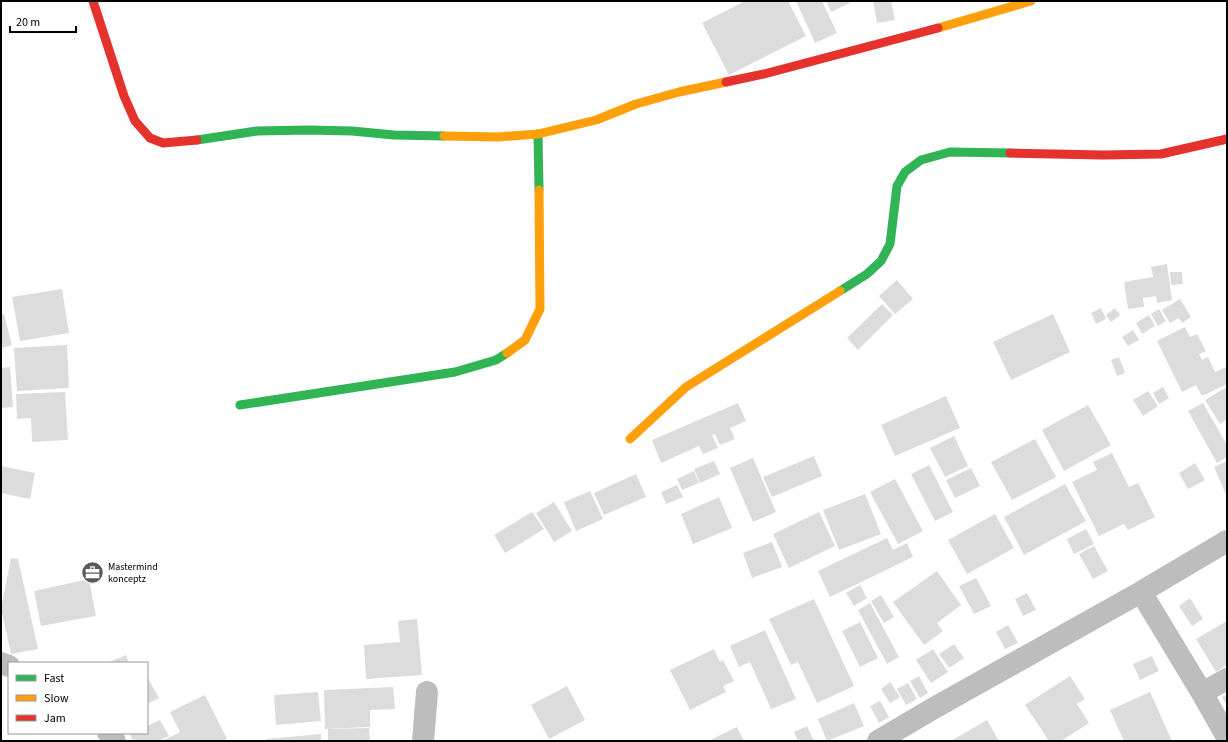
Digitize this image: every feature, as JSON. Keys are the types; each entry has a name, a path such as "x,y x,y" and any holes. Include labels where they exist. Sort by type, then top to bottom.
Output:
{"street":[{"path":"93,1 124,96 135,121 150,138 163,143 193,141 257,131 352,131 394,135 498,137 538,134 568,128 596,120 636,104 680,92 764,74 884,43 1031,1"},
{"path":"240,405 455,372 496,360 524,340 540,309 538,134"},
{"path":"630,439 686,386 867,274 880,261 890,244 897,186 905,172 921,160 950,152 1161,154 1227,140"},
{"path":"878,741 940,704 1141,592 1227,541"},
{"path":"1141,592 1227,737"},
{"path":"1202,693 1227,679"},
{"path":"423,741 427,692"}],"building":[{"path":"745,1 788,1 806,36 729,75 702,23"},
{"path":"796,1 822,1 837,33 815,43"},
{"path":"826,1 849,1 850,3 831,12"},
{"path":"873,1 891,1 895,20 877,23"},
{"path":"1167,264 1172,300 1157,303 1156,296 1143,298 1144,307 1128,309 1124,282 1153,277 1151,267"},
{"path":"1170,272 1182,272 1183,284 1171,285"},
{"path":"897,280 913,299 895,314 879,296"},
{"path":"62,289 69,333 20,341 12,297"},
{"path":"1180,299 1191,317 1182,323 1179,318 1170,323 1162,310"},
{"path":"882,304 893,315 858,350 847,338"},
{"path":"1101,308 1106,319 1096,324 1091,313"},
{"path":"1115,308 1120,315 1111,322 1106,315"},
{"path":"1159,309 1166,321 1158,326 1151,314"},
{"path":"4,314 12,345 1,348 1,315"},
{"path":"1053,314 1070,352 1011,380 993,342"},
{"path":"1149,315 1155,326 1142,334 1136,323"},
{"path":"1185,327 1190,337 1197,334 1206,351 1199,354 1202,360 1208,357 1215,372 1226,367 1227,370 1227,384 1202,396 1196,385 1182,392 1157,341"},
{"path":"1133,330 1139,340 1128,346 1122,337"},
{"path":"67,345 69,388 17,391 14,348"},
{"path":"1119,357 1125,373 1117,376 1111,360"},
{"path":"10,367 13,407 1,408 1,368"},
{"path":"1163,387 1169,398 1159,404 1153,393"},
{"path":"1227,387 1227,419 1220,424 1205,400"},
{"path":"1148,391 1158,406 1143,416 1133,400"},
{"path":"65,392 68,440 32,442 31,418 17,419 16,394"},
{"path":"946,396 960,428 895,456 881,425"},
{"path":"738,403 746,421 730,428 735,439 720,445 715,434 712,435 718,448 703,454 699,446 661,463 652,440"},
{"path":"1203,403 1227,445 1227,457 1217,463 1188,411"},
{"path":"1088,405 1111,445 1064,471 1042,430"},
{"path":"954,436 968,466 945,477 930,448"},
{"path":"1035,439 1056,477 1012,500 991,462"},
{"path":"1112,453 1129,487 1138,483 1155,517 1128,530 1124,524 1099,536 1072,482 1097,470 1093,462"},
{"path":"814,456 822,476 772,497 763,477"},
{"path":"753,458 776,512 753,522 730,468"},
{"path":"714,461 720,474 700,483 694,469"},
{"path":"1227,461 1227,497 1214,467"},
{"path":"1195,463 1205,480 1188,489 1179,473"},
{"path":"929,465 953,512 935,521 911,474"},
{"path":"1,466 35,473 30,499 1,493"},
{"path":"971,468 980,486 955,498 946,480"},
{"path":"694,471 699,483 682,490 677,479"},
{"path":"636,474 646,497 604,515 594,493"},
{"path":"895,479 923,531 898,544 870,492"},
{"path":"1065,484 1086,521 1024,555 1004,517"},
{"path":"677,485 683,497 666,504 661,492"},
{"path":"590,491 603,519 576,531 564,502"},
{"path":"865,494 881,534 839,550 823,510"},
{"path":"719,497 732,528 693,544 681,514"},
{"path":"554,502 572,531 554,542 536,513"},
{"path":"532,512 544,529 505,553 494,535"},
{"path":"819,512 835,546 789,568 773,534"},
{"path":"995,514 1014,548 967,574 948,540"},
{"path":"1086,529 1094,544 1074,554 1067,539"},
{"path":"887,538 893,550 907,543 913,557 830,597 818,571"},
{"path":"772,542 782,567 752,578 743,553"},
{"path":"1094,546 1108,571 1093,579 1079,554"},
{"path":"11,558 18,559 38,649 11,654 1,608"},
{"path":"937,571 961,605 937,623 943,631 924,645 893,602"},
{"path":"976,578 991,606 974,614 959,586"},
{"path":"89,579 96,616 41,626 34,591"},
{"path":"860,585 867,598 854,606 846,593"},
{"path":"1027,593 1036,610 1023,616 1015,599"},
{"path":"881,595 894,617 884,623 871,601"},
{"path":"1190,598 1203,619 1192,626 1179,606"},
{"path":"814,599 854,686 817,703 798,662 791,665 769,619"},
{"path":"870,603 899,657 887,664 858,610"},
{"path":"417,619 422,675 366,679 364,645 400,642 398,621"},
{"path":"1227,621 1227,665 1216,672 1196,639"},
{"path":"860,622 878,658 860,667 842,631"},
{"path":"1008,625 1018,643 1005,649 996,632"},
{"path":"765,630 796,699 771,709 750,662 739,667 730,646"},
{"path":"954,644 964,658 949,668 939,654"},
{"path":"714,649 720,662 723,660 734,681 723,686 726,692 690,710 670,670"},
{"path":"933,649 948,672 931,683 916,660"},
{"path":"126,655 129,662 109,662"},
{"path":"1152,656 1159,671 1140,680 1133,664"},
{"path":"919,676 928,693 920,698 910,681"},
{"path":"1070,676 1085,699 1077,704 1089,723 1061,741 1049,741 1025,705"},
{"path":"148,678 159,698 148,704"},
{"path":"890,682 900,697 890,703 881,689"},
{"path":"908,683 917,699 906,705 897,689"},
{"path":"567,686 585,720 549,739 531,705"},
{"path":"393,687 395,709 370,710 370,727 325,729 324,690"},
{"path":"318,692 321,721 276,725 274,695"},
{"path":"1150,692 1172,741 1124,741 1110,710"},
{"path":"1227,694 1227,706 1222,697"},
{"path":"205,695 227,739 221,741 162,741 180,732 170,712"},
{"path":"880,701 889,717 879,723 870,706"},
{"path":"854,703 864,726 827,741 818,719"},
{"path":"160,720 169,736 158,741 133,741 130,734 148,734 148,726"},
{"path":"987,720 999,741 951,741"},
{"path":"807,726 814,741 798,741 794,732"},
{"path":"737,727 744,741 708,741"},
{"path":"369,728 370,741 328,741 328,729"},
{"path":"321,734 321,741 266,741 266,739"}],"traffic: fast":[{"path":"197,140 257,131 308,130 352,131 394,135 444,136"},
{"path":"538,134 539,190"},
{"path":"840,291 867,274 881,261 890,244 897,186 905,172 921,160 950,152 1010,153"},
{"path":"240,405 455,372 496,360 507,353"}],"traffic: slow":[{"path":"938,28 1031,1"},
{"path":"444,136 498,137 538,134 596,120 636,104 679,92 726,82"},
{"path":"507,353 525,340 540,309 539,190"},
{"path":"630,439 686,387 840,291"}],"traffic: jam":[{"path":"93,1 124,96 135,121 150,138 163,143 197,140"},
{"path":"726,82 764,74 938,28"},
{"path":"1010,153 1103,155 1161,154 1227,139"}],"place":[{"name":"Mastermind konceptz","path":"92,573"}]}
